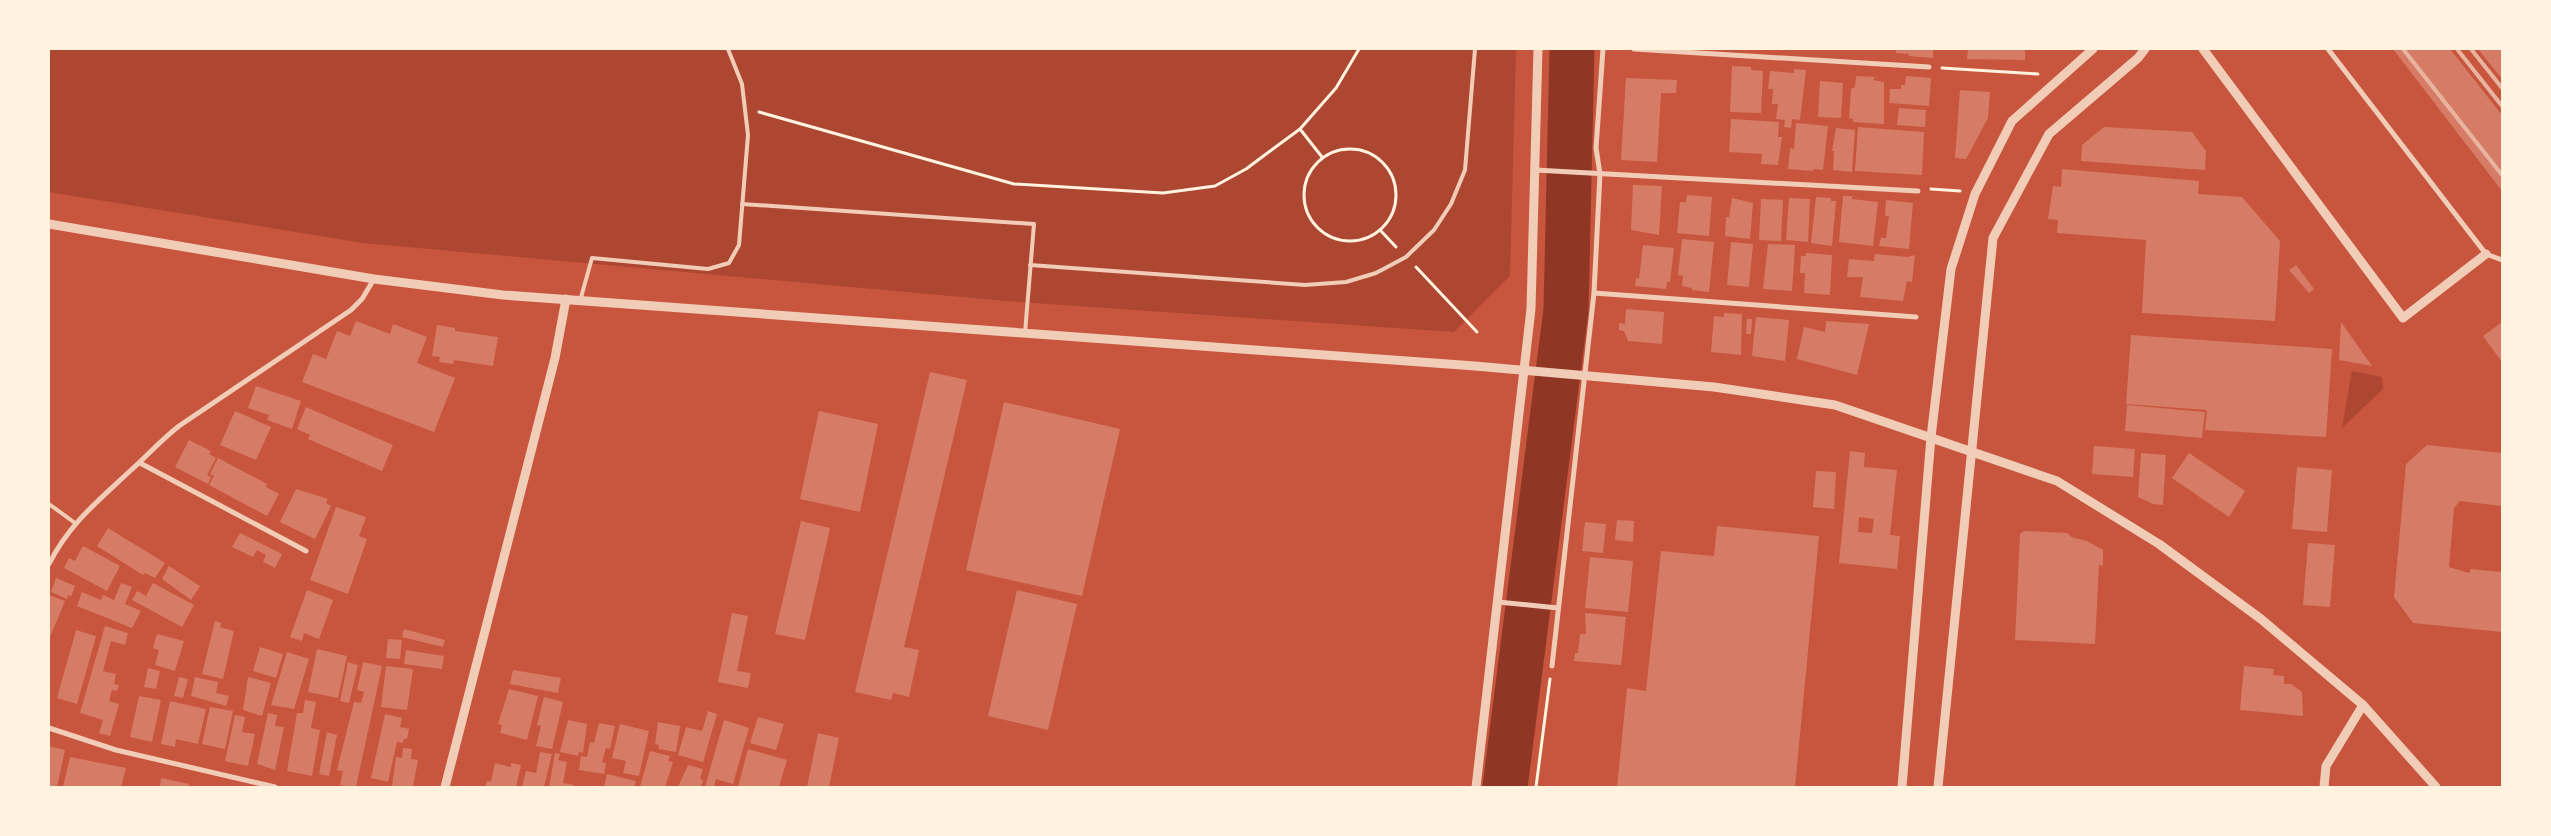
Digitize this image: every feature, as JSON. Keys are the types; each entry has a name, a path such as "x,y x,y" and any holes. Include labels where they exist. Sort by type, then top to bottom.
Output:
{"street":[{"path":"1476,787 1532,299 1538,49"},
{"path":"1552,666 1594,293 1599,174 1596,148 1604,49"},
{"path":"1634,49 1929,68"},
{"path":"1902,787 1931,437 1951,268 1976,192 2012,121 2093,49"},
{"path":"1938,787 1993,238 2049,134 2138,58 2145,49"},
{"path":"2203,49 2403,318 2486,254"},
{"path":"2328,49 2486,254 2502,260"},
{"path":"1536,170 1918,190"},
{"path":"49,224 374,279 503,295 1025,335 1525,370 1714,387 1835,405 2057,481 2159,544 2261,619 2363,705 2436,787"},
{"path":"49,564 60,541 75,522 179,426 351,310 362,299 374,279"},
{"path":"1594,293 1916,317"},
{"path":"445,787 555,358 566,300"},
{"path":"140,463 306,551"},
{"path":"1498,602 1558,608"},
{"path":"2324,787 2326,766 2363,705"},
{"path":"49,728 116,750 275,787"}],"lane":[{"path":"580,301 592,258 708,269 729,263 739,245 748,135 747,108 742,84 728,49"},
{"path":"1030,265 1305,285 1346,282 1376,273 1406,257 1434,230 1451,204 1465,170 1475,49"},
{"path":"742,204 1034,224 1025,335"},
{"path":"49,504 75,522"}],"path":[{"path":"747,108 1014,184 1163,193 1215,186 1246,169 1300,129 1336,88 1359,49"},
{"path":"1929,68 2063,76"},
{"path":"1300,129 1322,157"},
{"path":"1349,148 1376,156 1394,178 1396,207 1381,231 1358,242 1333,240 1313,224 1303,201 1306,176 1322,157 1349,148"},
{"path":"1918,190 1976,192"},
{"path":"1381,231 1478,332"},
{"path":"1536,787 1552,666"}],"shaded area":[{"path":"49,49 1516,49 1510,276 1454,332 1006,301 363,243 49,192"},
{"path":"2352,371 2382,377 2383,389 2342,428"}],"building":[{"path":"1896,49 1933,49 1933,58 1908,56 1909,54 1896,53"},
{"path":"1968,49 2025,49 2025,60 1967,59"},
{"path":"2393,49 2450,49 2502,115 2502,191"},
{"path":"2478,49 2502,49 2502,79"},
{"path":"1732,66 1751,67 1751,70 1763,71 1761,113 1730,112"},
{"path":"1794,69 1806,70 1800,120 1792,119 1791,128 1784,127 1785,120 1776,119 1778,104 1772,104 1773,89 1768,89 1770,71 1794,73"},
{"path":"1856,76 1875,77 1873,80 1884,82 1884,124 1853,122 1853,119 1849,118 1851,89 1855,87"},
{"path":"1906,76 1931,78 1929,106 1889,103 1890,89 1901,89 1901,85 1905,85"},
{"path":"1626,78 1677,80 1676,93 1661,93 1657,162 1621,160"},
{"path":"1820,81 1843,83 1841,118 1818,117"},
{"path":"1960,90 1990,92 1988,118 1966,159 1955,158"},
{"path":"1899,108 1926,110 1925,127 1897,125"},
{"path":"1731,119 1779,122 1778,137 1782,137 1778,165 1761,164 1762,154 1729,152"},
{"path":"1796,123 1828,126 1823,170 1788,169 1790,148 1794,149"},
{"path":"1858,127 1924,132 1922,175 1855,171"},
{"path":"2104,127 2192,132 2206,151 2205,170 2081,161 2082,145"},
{"path":"1836,128 1855,130 1852,172 1833,170 1834,151 1832,151"},
{"path":"2062,169 2199,181 2198,194 2242,197 2280,241 2275,321 2142,313 2146,240 2057,233 2058,220 2048,219 2053,186 2061,187"},
{"path":"1633,185 1662,186 1659,235 1631,230"},
{"path":"1687,195 1712,197 1709,236 1677,233 1680,202 1686,202"},
{"path":"1843,196 1852,196 1852,199 1878,202 1873,246 1839,242"},
{"path":"1816,197 1831,198 1831,201 1836,201 1832,246 1811,243"},
{"path":"1732,198 1753,203 1750,239 1725,236 1726,217 1729,217"},
{"path":"1789,198 1810,199 1808,242 1786,240"},
{"path":"1761,199 1783,200 1781,241 1759,240"},
{"path":"1886,200 1913,203 1909,249 1879,246 1881,238 1886,238 1889,216 1885,216"},
{"path":"1682,239 1714,242 1709,292 1692,290 1692,288 1682,286 1683,276 1678,275"},
{"path":"1731,242 1753,244 1749,287 1727,285"},
{"path":"1768,244 1795,245 1792,291 1763,289"},
{"path":"1643,245 1674,248 1670,282 1667,282 1666,289 1635,286 1636,278 1639,279"},
{"path":"1806,253 1832,255 1830,295 1804,293 1805,273 1800,273 1801,256 1806,256"},
{"path":"1875,254 1908,257 1915,255 1912,282 1907,281 1903,301 1860,297 1863,277 1847,277 1849,259 1874,261"},
{"path":"2296,265 2314,289 2309,293 2289,270"},
{"path":"1626,309 1664,312 1662,344 1628,341 1624,331 1619,330 1619,323 1625,324"},
{"path":"1724,313 1742,314 1741,355 1711,352 1714,316 1724,317"},
{"path":"1756,317 1789,320 1785,361 1752,356"},
{"path":"1747,319 1752,319 1751,334 1746,334"},
{"path":"356,321 390,334 393,324 427,337 417,363 455,378 434,432 302,382 313,354 326,359 337,331 350,336"},
{"path":"1826,321 1869,324 1857,375 1797,359 1804,327 1825,332"},
{"path":"2341,322 2372,366 2339,360"},
{"path":"2502,322 2502,362 2483,336"},
{"path":"437,325 455,328 455,331 498,337 493,366 454,360 453,364 439,362 440,357 432,356"},
{"path":"2131,335 2332,349 2326,437 2205,430 2207,410 2126,404"},
{"path":"930,372 967,380 904,647 919,650 909,697 893,693 891,700 855,692"},
{"path":"256,386 301,401 292,429 267,420 269,415 248,408"},
{"path":"1004,402 1120,429 1082,596 966,570"},
{"path":"2127,405 2205,412 2202,438 2125,431"},
{"path":"306,407 393,445 382,471 308,439 310,435 297,429"},
{"path":"235,411 271,427 256,460 220,445"},
{"path":"819,411 878,424 860,512 800,499"},
{"path":"189,440 211,451 209,454 216,458 207,475 211,477 208,484 175,467"},
{"path":"2427,445 2502,453 2502,506 2460,501 2454,508 2449,567 2469,573 2471,569 2502,572 2502,632 2413,623 2394,597 2406,464"},
{"path":"2094,446 2135,449 2133,477 2092,474"},
{"path":"1850,451 1865,453 1864,467 1897,470 1890,535 1900,536 1897,569 1839,563","holes":["1859,517 1874,519 1872,533 1858,532"]},
{"path":"2141,453 2166,455 2163,505 2153,504 2138,497"},
{"path":"2189,453 2245,491 2229,517 2172,478"},
{"path":"218,458 267,484 266,487 279,494 267,516 209,485 214,476 210,474"},
{"path":"2297,467 2332,470 2327,532 2292,529"},
{"path":"1816,471 1836,472 1834,509 1813,507"},
{"path":"296,489 328,499 326,503 331,506 315,539 280,522"},
{"path":"336,507 366,517 359,536 367,539 348,594 310,580"},
{"path":"1617,520 1634,521 1633,542 1615,540"},
{"path":"801,521 830,528 805,640 775,634"},
{"path":"1585,522 1606,524 1603,553 1582,551"},
{"path":"1717,526 1819,536 1795,787 1617,787 1627,688 1646,691 1661,551 1714,556"},
{"path":"108,528 165,563 155,578 145,573 143,575 97,546"},
{"path":"2024,531 2067,533 2071,537 2087,541 2103,550 2103,566 2099,565 2095,644 2015,640 2020,534"},
{"path":"240,533 282,554 275,568 263,562 266,555 257,550 253,557 232,547"},
{"path":"2308,543 2335,545 2330,607 2303,605"},
{"path":"83,546 120,566 107,591 64,568 69,558 75,561"},
{"path":"1590,557 1633,561 1628,612 1585,608"},
{"path":"169,566 200,586 191,600 162,579"},
{"path":"56,578 75,586 71,596 68,595 67,599 51,592"},
{"path":"121,583 132,587 125,604 141,611 132,628 77,606 82,592 101,600 103,595 114,600"},
{"path":"153,583 194,605 182,627 132,600 137,591 146,596"},
{"path":"307,590 333,600 319,639 304,633 302,641 290,637"},
{"path":"1017,590 1077,604 1048,730 988,716"},
{"path":"49,595 65,601 50,637 49,637"},
{"path":"732,613 748,616 737,671 751,673 748,688 718,682"},
{"path":"1585,613 1626,617 1621,665 1574,661 1575,653 1578,653 1580,634 1586,634"},
{"path":"215,621 221,623 220,627 234,631 223,679 202,674"},
{"path":"105,626 128,633 125,645 111,641 103,671 116,674 114,684 119,685 117,691 112,690 109,701 119,704 110,736 99,733 103,720 80,713"},
{"path":"404,629 445,640 443,647 402,637"},
{"path":"76,630 96,636 77,704 57,698"},
{"path":"157,634 184,641 175,671 155,665 159,650 153,648"},
{"path":"388,639 402,640 400,659 386,658"},
{"path":"260,647 283,654 276,678 253,671"},
{"path":"317,649 347,656 338,698 308,692"},
{"path":"406,650 444,656 442,669 404,664"},
{"path":"287,652 309,659 294,709 271,705"},
{"path":"348,662 358,665 349,703 340,701"},
{"path":"363,662 382,666 356,787 352,787 340,785 343,771 337,770 354,702 361,703 364,692 357,690"},
{"path":"386,666 413,669 407,710 381,707"},
{"path":"2244,666 2274,669 2273,675 2284,676 2284,684 2291,684 2302,692 2303,716 2240,710"},
{"path":"148,668 160,671 156,689 144,687"},
{"path":"513,670 561,678 558,693 510,684"},
{"path":"179,677 188,679 183,698 174,696"},
{"path":"195,677 218,682 216,693 229,696 226,706 191,696"},
{"path":"248,677 271,683 262,716 243,710"},
{"path":"509,689 538,696 527,740 500,733 502,725 498,724"},
{"path":"139,696 161,700 152,742 130,737"},
{"path":"544,697 563,702 552,749 536,746 541,726 537,725"},
{"path":"305,700 316,702 311,728 320,730 312,776 287,771 297,713 303,713"},
{"path":"170,701 206,709 198,744 176,739 175,747 161,744"},
{"path":"210,707 233,711 225,749 202,744"},
{"path":"708,711 717,714 703,762 678,755 686,727 702,731"},
{"path":"268,713 277,715 275,726 284,727 275,770 257,764"},
{"path":"385,714 402,718 400,727 409,729 407,739 404,739 403,743 397,742 388,782 371,778"},
{"path":"235,715 245,717 242,732 255,734 248,766 225,761"},
{"path":"758,717 784,724 776,750 750,743"},
{"path":"568,720 587,724 583,753 579,752 578,756 560,752"},
{"path":"724,720 749,728 733,784 716,779 714,787 705,787"},
{"path":"658,722 680,726 676,752 659,749 659,745 655,744"},
{"path":"599,723 615,726 610,749 606,748 602,762 606,763 604,774 579,770 581,756 587,757 590,742 594,743"},
{"path":"620,724 649,731 639,776 623,773 626,761 612,758"},
{"path":"327,732 337,735 329,776 319,774"},
{"path":"818,733 839,738 829,787 807,787"},
{"path":"49,746 65,750 57,787 49,787"},
{"path":"403,748 412,749 411,759 418,760 413,787 392,787 396,757 402,758"},
{"path":"748,749 787,760 779,787 738,787"},
{"path":"650,751 670,756 668,761 673,762 665,787 640,787"},
{"path":"540,752 552,754 544,787 522,787 526,771 536,773"},
{"path":"555,753 560,754 558,760 567,762 563,783 574,785 574,787 549,787"},
{"path":"70,757 126,768 121,787 63,787"},
{"path":"495,763 511,767 511,763 521,765 516,787 485,787 487,781 491,782"},
{"path":"688,765 703,769 700,779 703,780 701,787 678,787"},
{"path":"607,774 636,781 634,787 604,787"},
{"path":"161,778 189,784 189,787 160,787"}],"waterway":[{"path":"1505,787 1566,310 1572,49"}],"railway":[{"path":"2403,49 2502,175"},
{"path":"2457,49 2502,106"},
{"path":"2471,49 2502,88"}]}
